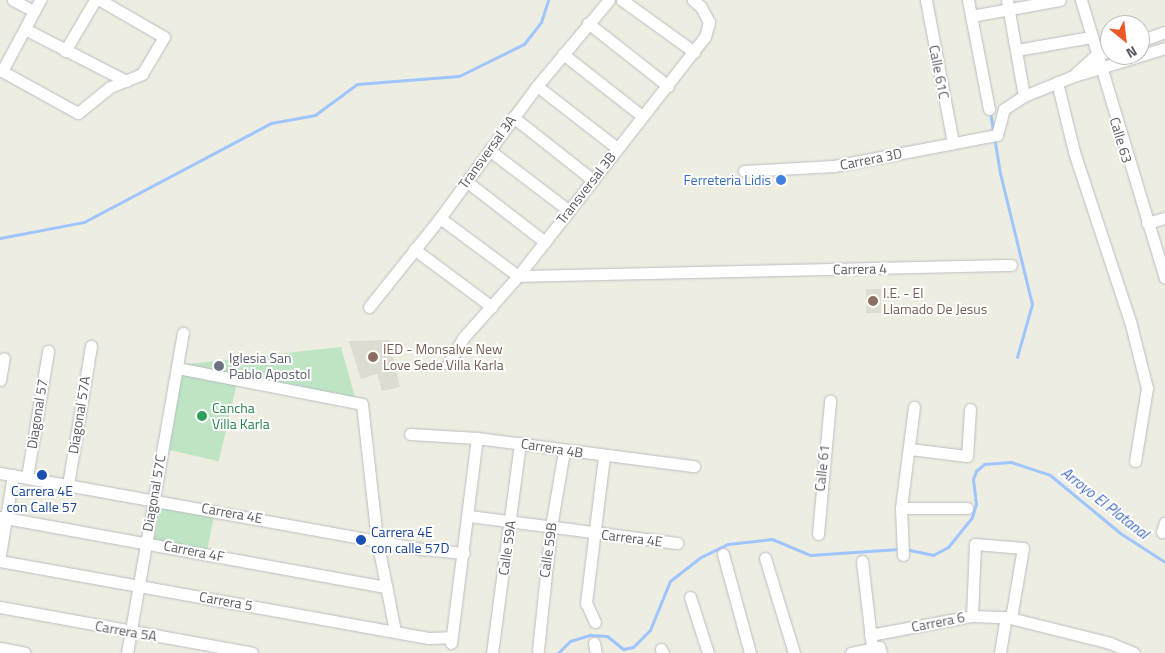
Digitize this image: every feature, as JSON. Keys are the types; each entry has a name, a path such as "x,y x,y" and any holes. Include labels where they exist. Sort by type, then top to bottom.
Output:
{"street":[{"path":"13,0 34,11"},
{"path":"40,0 1,70 78,113 110,87 142,74 164,37 100,0"},
{"path":"65,51 95,0"},
{"name":"Transversal 3A","path":"369,307 440,218 513,117 562,54 609,0"},
{"path":"622,0 694,52"},
{"name":"Calle 61C","path":"926,0 953,143"},
{"path":"968,0 990,109"},
{"path":"971,16 1008,5 1060,0"},
{"name":"Calle 63","path":"1081,0 1099,68 1165,278"},
{"name":"Transversal 3B","path":"448,364 463,338 518,276 705,37 709,22 697,3"},
{"path":"1008,5 1024,96 1072,77 1165,48"},
{"path":"588,23 668,86"},
{"path":"25,30 126,81"},
{"path":"1150,37 1165,32"},
{"path":"1017,50 1091,37"},
{"path":"562,54 642,116"},
{"path":"1072,77 1096,55 1100,54"},
{"path":"1058,82 1074,152 1130,321 1147,388 1135,461"},
{"path":"537,86 617,148"},
{"name":"Carrera 3D","path":"744,171 828,167 994,136 1004,109 1024,96"},
{"path":"513,117 592,180"},
{"path":"489,150 568,210"},
{"path":"466,181 545,242"},
{"path":"440,218 518,276"},
{"path":"1147,224 1165,218"},
{"path":"414,249 492,307"},
{"name":"Carrera 4","path":"518,276 1011,265"},
{"name":"Diagonal 57C","path":"127,653 137,585 184,333"},
{"name":"Diagonal 57A","path":"68,485 91,346"},
{"name":"Diagonal 57","path":"27,478 48,351"},
{"path":"0,380 4,358"},
{"path":"177,368 362,404 377,540 395,630"},
{"name":"Calle 61","path":"818,534 830,401"},
{"path":"903,549 901,508 914,407"},
{"path":"910,448 967,456 970,409"},
{"name":"Carrera 4B","path":"410,434 477,438 564,451 694,466"},
{"path":"464,553 477,438"},
{"name":"Calle 59A","path":"492,653 512,523 520,443"},
{"name":"Calle 59B","path":"538,650 551,528 564,451"},
{"path":"595,622 586,603 604,456"},
{"name":"Carrera 4E","path":"0,473 377,540 464,553"},
{"path":"0,555 3,517 13,475"},
{"path":"901,508 967,508"},
{"name":"Carrera 4E","path":"469,516 594,534 677,543"},
{"name":"Carrera 4F","path":"3,517 387,587"},
{"path":"972,616 972,563 976,544 1023,548 1000,653"},
{"name":"Carrera 5","path":"0,561 395,630 428,638 451,640 464,553"},
{"path":"723,554 750,653"},
{"path":"765,558 794,653"},
{"path":"851,653 878,649 870,635 862,561"},
{"path":"690,597 708,653"},
{"name":"Carrera 5A","path":"0,607 252,653"},
{"name":"Carrera 6","path":"870,635 972,616 1009,618 1110,643 1134,653"},
{"path":"0,648 25,653"}],"shaded area":[{"name":"I.E. - El Llamado De Jesus","path":"866,289 881,289 881,313 866,313"},
{"name":"IED - Monsalve New Love Sede Villa Karla","path":"389,340 400,387 382,391 377,374 361,379 349,341"}],"green space":[{"path":"341,347 356,401 190,367 187,364"},
{"name":"Cancha Villa Karla","path":"183,372 237,384 219,461 165,449"},
{"path":"161,505 214,515 207,552 154,541"}],"waterway":[{"path":"0,238 84,222 271,123 315,115 357,84 459,76 524,44 541,22 548,0"},
{"path":"990,112 1000,173 1032,304 1017,357"},
{"name":"Arroyo El Platanal","path":"905,549 933,555 948,547 972,517 976,504 973,479 976,471 984,464 1011,462 1050,475 1120,533 1165,562"},
{"name":"Arroyo El Platanal","path":"558,653 570,641 590,635 607,636 623,649 633,647 650,630 670,581 701,557 728,544 772,539 810,555 899,549"}],"place":[{"name":"Ferreteria Lidis","path":"781,180"},
{"name":"I.E. - El Llamado De Jesus","path":"873,301"},
{"name":"IED - Monsalve New Love Sede Villa Karla","path":"373,357"},
{"name":"Iglesia San Pablo Apostol","path":"219,366"},
{"name":"Cancha Villa Karla","path":"202,416"},
{"name":"Carrera 4E con Calle 57","path":"42,475"},
{"name":"Carrera 4E con calle 57D","path":"361,540"}]}
